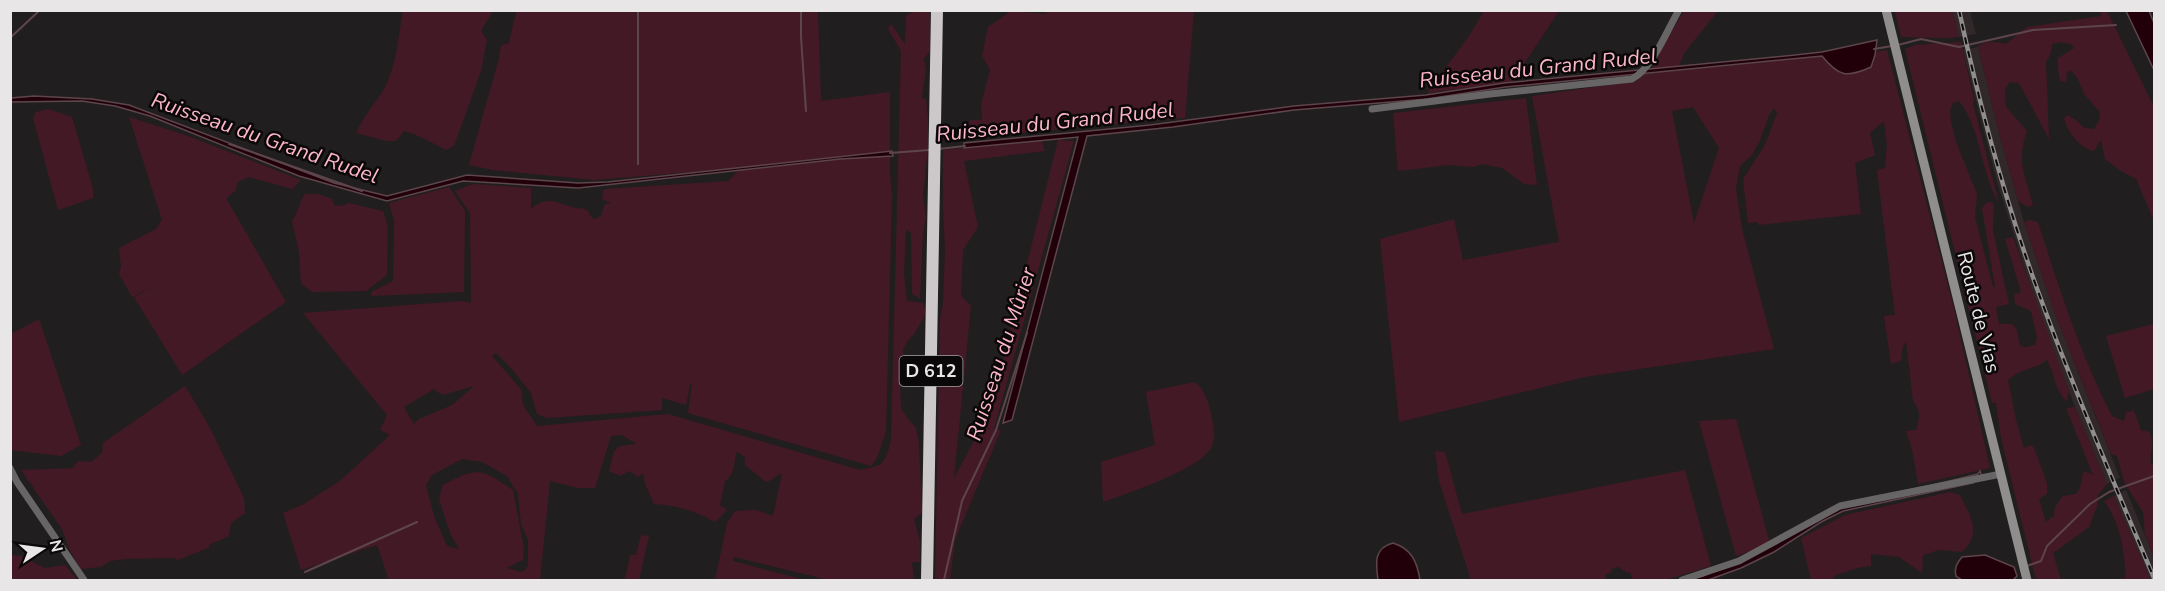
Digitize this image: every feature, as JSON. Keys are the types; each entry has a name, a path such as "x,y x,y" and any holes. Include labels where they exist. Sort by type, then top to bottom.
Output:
{"highway":[{"name":"D 612","path":"927,580 937,12"}],"main road":[{"name":"Route de Vias","path":"1886,10 2026,578"}],"street":[{"path":"1372,109 1625,80 1637,76 1645,68 1679,10"},
{"path":"10,468 16,482 84,580"},
{"path":"1682,580 1713,572 1739,561 1840,506 2001,474"}],"shaded area":[{"path":"403,11 493,11 481,31 487,40 481,71 454,146 446,150 404,131 396,141 356,133 388,80 394,61"},
{"path":"514,11 818,11 821,101 890,92 892,195 886,432 877,458 871,466 688,413 692,382 686,405 662,398 662,410 547,418 537,414 531,393 511,368 496,353 492,356 521,389 523,405 537,426 668,414 860,470 875,467 883,462 891,440 901,51 888,29 891,24 905,44 906,16 913,12 930,12 930,51 924,59 926,70 922,97 926,100 928,148 923,195 926,218 923,232 920,299 912,294 911,233 906,230 904,274 907,301 923,303 926,313 903,350 905,370 900,381 901,408 916,428 919,444 922,513 914,519 920,541 920,562 912,562 914,580 829,580 734,557 733,561 805,580 715,580 727,523 735,511 756,510 773,516 782,474 766,482 745,465 745,457 737,452 733,471 725,481 720,505 727,510 715,522 686,509 654,504 643,473 638,477 629,471 620,476 609,471 614,451 620,446 637,444 622,435 611,436 595,488 578,488 550,481 540,580 496,580 492,578 492,580 389,580 377,545 301,570 283,513 304,504 341,480 390,435 380,430 387,415 303,313 462,301 471,303 470,213 455,191 473,184 531,188 531,209 542,202 551,201 586,209 592,218 596,219 601,216 605,204 611,203 602,199 604,189 728,181 741,168 594,180 493,170 469,165 501,45 509,43 516,12","holes":["474,386 452,405 419,419 414,424 404,407 434,389 442,395","462,459 482,462 507,476 518,494 521,524 528,540 528,567 522,572 507,568 523,560 524,549 513,490 486,474 465,475 443,485 439,499 450,533 459,549 447,546 434,516 426,485 432,475"]},
{"path":"1011,11 1047,14 1045,11 1194,11 1185,118 968,138 970,120 982,120 981,104 990,70 982,56 988,27"},
{"path":"1484,11 1559,11 1512,82 1427,93 1469,36"},
{"path":"1684,11 1718,11 1685,52 1678,67 1652,70 1656,57"},
{"path":"1895,11 1953,11 1959,37 1901,37"},
{"path":"1953,11 1970,11 1976,34 1959,37"},
{"path":"2100,11 2107,11 2154,107 2154,221 2136,179 2105,159 2101,140 2094,151 2084,147 2075,139 2066,124 2064,119 2067,115 2084,128 2094,129 2100,119 2099,111 2084,94 2077,77 2071,71 2067,72 2066,82 2060,81 2058,58 2074,48 2073,45 2061,42 2052,44 2046,63 2049,139 2019,83 2010,82 2005,89 2006,107 2027,131 2022,160 2033,205 2028,207 2018,201 2000,137 1978,47 1988,42 2006,44 2027,27 2101,16"},
{"path":"2126,11 2149,11 2154,23 2154,70"},
{"path":"1877,40 1871,67 1849,74 1833,68 1822,56 1505,87 1427,99 1294,110 1087,136 1012,420 1003,423 1078,137 964,148 964,143 1150,125 1294,106 1426,95 1504,83 1822,52"},
{"path":"1961,42 1973,104 1999,203 1988,178 1972,124 1959,101 1953,103 1950,110 1951,122 1956,142 1977,194 1975,217 1993,287 1995,287 1982,208 1986,203 1992,202 1994,205 1993,230 2009,304 1996,307 1999,324 2012,324 2017,330 2020,346 2035,345 2037,337 2031,311 2015,304 2014,295 2021,292 2005,239 2013,237 2069,391 2067,401 2060,393 2047,360 2008,380 2024,448 2031,445 2034,448 2047,483 2047,494 2039,499 2046,522 2054,516 2055,507 2063,496 2076,494 2081,486 2084,471 2093,475 2066,408 2075,407 2107,484 2098,495 2097,506 2089,527 2053,553 2061,580 2036,580 2001,438 1996,403 1992,403 1905,49 1915,45"},
{"path":"1978,47 2024,222 2055,314 2120,478 2107,484 2041,318 1998,185 1963,50"},
{"path":"1887,50 1953,305 1990,468 1918,484 1912,449 1906,431 1916,430 1919,414 1913,401 1906,341 1901,361 1891,364 1884,316 1895,315 1877,170 1885,168 1887,145 1884,121 1870,133 1875,155 1855,163 1861,214 1758,225 1758,222 1748,223 1743,179 1765,145 1777,113 1774,108 1752,155 1740,166 1736,188 1742,229 1774,349 1585,377 1399,422 1380,239 1454,219 1463,260 1559,242 1532,96 1636,81 1643,74 1823,56 1839,72 1850,74 1871,67 1876,52","holes":["1693,107 1719,148 1694,223 1672,111"]},
{"path":"34,96 92,99 129,105 334,183 387,196 467,175 578,183 608,182 892,151 893,156 840,159 578,188 463,181 387,201 299,176 150,116 115,106 82,101 11,102 11,98"},
{"path":"1526,98 1537,185 1524,184 1502,168 1483,164 1473,167 1449,165 1398,171 1393,113"},
{"path":"48,109 72,117 93,189 93,198 58,210 33,118 36,112"},
{"path":"129,117 188,136 301,180 292,189 249,177 238,182 235,191 226,198 286,302 182,375 134,297 157,284 132,297 119,274 121,267 119,248 156,229 162,220"},
{"path":"1058,140 1074,141 994,429 1001,430 955,540 950,580 935,580 940,319 943,304 945,249 943,150 1042,141 1045,151 964,161 978,227 963,250 961,296 971,306 954,478 990,411"},
{"path":"449,187 465,211 464,292 372,296 371,292 393,281 394,220 389,203"},
{"path":"305,194 318,194 332,199 334,205 343,206 348,203 383,211 388,227 387,275 366,291 313,292 301,284 299,252 292,221"},
{"path":"2030,220 2038,222 2080,345 2112,416 2124,421 2126,412 2134,411 2141,430 2149,432 2151,436 2151,464 2154,465 2154,557 2145,534 2143,512 2124,482 2117,456 2111,454 2055,314 2024,222"},
{"path":"39,319 81,445 61,456 11,450 11,334"},
{"path":"2154,324 2154,389 2125,398 2106,336"},
{"path":"1195,382 1206,396 1210,409 1214,434 1212,446 1205,455 1180,471 1103,502 1101,462 1155,445 1146,392"},
{"path":"185,386 209,426 244,498 245,513 231,523 229,536 209,545 210,547 178,560 174,558 125,559 110,561 100,567 81,569 70,551 62,529 21,470 73,468 78,461 91,462 102,453 103,443"},
{"path":"1736,419 1770,544 1736,556 1699,421"},
{"path":"1435,451 1445,452 1462,514 1685,470 1711,566 1665,580 1633,580 1630,572 1618,567 1611,569 1612,572 1605,575 1607,580 1471,580 1439,481"},
{"path":"1980,471 1983,480 1972,481 1973,483 1843,511 1774,552 1741,568 1708,580 1686,580 1703,576 1843,507 1978,474"},
{"path":"2126,490 2154,557 2154,580 2151,580 2114,496"},
{"path":"1950,492 1960,495 1973,524 1972,538 1962,552 1939,550 1923,555 1922,573 1899,557 1871,554 1871,566 1834,576 1833,580 1811,580 1801,538 1845,515"},
{"path":"2114,496 2151,580 2107,580 2126,578 2123,547 2118,528 2104,501"},
{"path":"641,535 649,536 639,580 625,580 630,555 636,555"},
{"path":"1393,543 1405,549 1412,557 1420,580 1378,580 1377,557 1382,549"},
{"path":"11,555 21,556 45,568 65,565 77,580 11,580"},
{"path":"1985,555 2014,567 2017,576 2013,580 1962,580 1956,576 1956,566 1962,557"}],"waterway":[{"path":"10,38 40,10"},
{"path":"638,10 638,164"},
{"path":"801,10 806,111"},
{"name":"Ruisseau du Grand Rudel","path":"1898,45 1921,39 1959,47 2033,30 2116,25"},
{"name":"Ruisseau du Grand Rudel","path":"1874,49 1892,46"},
{"name":"Ruisseau du Grand Rudel","path":"229,144 362,191"},
{"name":"Ruisseau du Grand Rudel","path":"938,149 965,146"},
{"name":"Ruisseau du Grand Rudel","path":"890,153 929,150"},
{"name":"Ruisseau du Mûrier","path":"944,580 962,501 996,430 1027,333"},
{"path":"2027,566 2041,561 2047,546 2090,504 2109,492 2154,476"},
{"path":"305,572 417,522"}],"railway":[{"path":"1959,10 1997,163 2020,239 2085,413 2154,578"}]}
